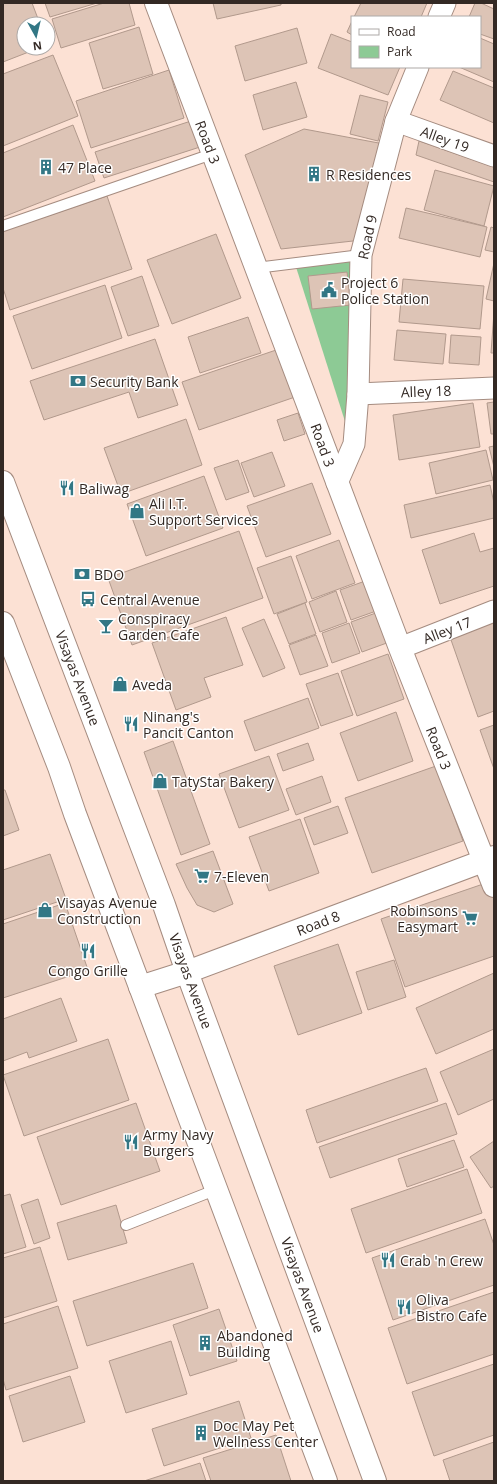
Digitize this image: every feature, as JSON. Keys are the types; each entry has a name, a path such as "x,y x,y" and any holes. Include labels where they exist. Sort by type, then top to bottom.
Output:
{"main road":[{"name":"Road 3","path":"156,3 400,648 489,859 494,886"},
{"name":"Visayas Avenue","path":"3,482 162,897 187,972 375,1481"},
{"path":"3,624 60,767 75,814 215,1190 326,1481"},
{"name":"Road 8","path":"140,987 187,972 489,859"}],"street":[{"path":"439,16 445,3"},
{"name":"Road 9","path":"337,484 354,444 358,394 361,255 396,121 418,68"},
{"name":"Alley 19","path":"396,121 494,156"},
{"name":"Alley 18","path":"358,394 494,388"},
{"name":"Alley 17","path":"400,648 494,611"}],"lane":[{"path":"3,226 212,154"},
{"path":"256,268 361,255"},
{"path":"126,1225 215,1190"}],"green space":[{"path":"354,261 349,434 296,267"}],"building":[{"path":"3,3 32,3 37,16 16,16 16,56 18,56 3,62"},
{"path":"45,3 97,3 53,16 50,16"},
{"path":"104,3 129,3 135,25 61,48 56,32 56,18"},
{"path":"213,3 281,3 281,5 217,19"},
{"path":"361,3 427,3 421,16 354,16"},
{"path":"475,3 481,3 494,9 494,39 481,34 481,16 469,16"},
{"path":"351,23 351,34 347,32"},
{"path":"139,27 153,74 103,89 89,43"},
{"path":"297,28 307,63 245,81 235,46"},
{"path":"331,34 351,42 351,68 400,68 388,95 318,68"},
{"path":"481,38 494,44 494,82 461,68 481,68"},
{"path":"53,56 78,116 3,146 3,74"},
{"path":"169,70 184,118 91,148 76,101"},
{"path":"453,71 494,88 494,123 440,100"},
{"path":"296,82 307,117 263,130 253,95"},
{"path":"360,95 388,102 378,141 350,134"},
{"path":"191,121 200,147 104,178 95,152"},
{"name":"47 Place","path":"73,125 95,181 3,217 3,153"},
{"name":"R Residences","path":"304,129 384,144 362,240 281,249 245,155"},
{"path":"419,141 494,167 494,182 416,155"},
{"path":"435,170 494,186 484,226 424,210"},
{"path":"107,196 132,269 10,310 3,288 3,231"},
{"path":"406,208 487,227 480,257 399,238"},
{"path":"491,227 494,228 494,252 485,250"},
{"path":"216,234 241,298 172,324 147,260"},
{"path":"494,263 494,301 486,299"},
{"name":"Project 6 Police Station","path":"347,272 351,305 312,309 308,276"},
{"path":"142,276 159,326 128,336 111,287"},
{"path":"403,279 484,286 480,329 399,322"},
{"path":"105,285 122,338 32,369 13,316"},
{"path":"494,312 494,353 491,353"},
{"path":"248,317 261,353 200,373 188,337"},
{"path":"397,330 446,334 443,364 394,360"},
{"path":"451,335 481,337 479,365 449,363"},
{"path":"155,339 178,405 138,418 129,392 44,420 30,381"},
{"path":"282,348 298,396 199,430 182,382"},
{"path":"494,402 494,434 491,434 487,403"},
{"path":"473,403 480,447 399,460 393,415"},
{"path":"298,413 305,434 284,441 277,420"},
{"path":"186,419 202,465 121,494 104,448"},
{"path":"494,446 494,467 489,447"},
{"path":"486,450 493,480 436,494 429,463"},
{"path":"272,452 285,486 254,497 241,463"},
{"path":"238,460 249,492 226,500 214,468"},
{"path":"204,476 223,528 146,556 127,504"},
{"path":"312,483 331,534 266,557 247,506"},
{"path":"490,485 494,503 494,518 411,538 404,505"},
{"path":"239,531 263,598 132,645 108,578"},
{"path":"474,533 480,552 494,548 494,586 440,604 422,550"},
{"path":"339,540 355,583 312,599 296,556"},
{"path":"291,556 307,602 274,614 257,568"},
{"path":"368,580 379,610 351,620 340,590"},
{"path":"336,591 347,622 320,632 309,602"},
{"path":"305,603 316,634 289,644 277,614"},
{"path":"384,610 395,640 362,652 351,622"},
{"path":"226,617 243,665 204,678 211,697 176,710 152,643"},
{"path":"264,619 285,668 263,677 242,628"},
{"path":"494,622 494,711 478,717 450,637"},
{"path":"349,623 360,653 332,663 322,633"},
{"path":"316,635 328,666 300,675 289,645"},
{"path":"388,654 404,699 357,716 341,671"},
{"path":"338,673 353,715 321,726 306,684"},
{"path":"308,698 319,728 255,751 244,721"},
{"path":"396,712 413,761 358,781 340,733"},
{"path":"494,725 494,769 480,730"},
{"path":"173,741 210,844 181,855 144,752"},
{"path":"308,743 314,760 283,771 277,754"},
{"path":"269,756 289,810 239,828 219,774"},
{"path":"436,766 463,841 372,873 345,798"},
{"path":"322,776 331,802 296,815 286,789"},
{"path":"3,790 5,790 19,830 3,836"},
{"path":"338,806 348,833 314,845 304,818"},
{"path":"300,819 319,873 269,891 249,837"},
{"name":"7-Eleven","path":"213,851 233,904 214,912 197,905 176,864"},
{"path":"50,854 66,899 3,920 3,870"},
{"path":"489,882 494,897 494,956 405,987 381,919"},
{"path":"65,903 88,970 3,998 3,924"},
{"path":"338,944 362,1013 298,1035 274,966"},
{"path":"394,960 406,997 368,1010 356,972"},
{"path":"494,973 494,1029 436,1054 416,1008"},
{"path":"61,998 77,1041 29,1058 27,1052 3,1061 3,1019"},
{"path":"108,1039 129,1100 24,1136 3,1075"},
{"path":"494,1049 494,1099 458,1115 440,1072"},
{"path":"426,1068 438,1101 317,1143 306,1110"},
{"path":"136,1103 160,1171 61,1205 37,1137"},
{"path":"446,1103 457,1134 330,1178 319,1147"},
{"path":"454,1140 464,1167 407,1187 398,1159"},
{"path":"494,1141 494,1186 491,1188 470,1157"},
{"path":"467,1169 482,1213 366,1253 351,1209"},
{"path":"10,1194 26,1247 3,1254 3,1196"},
{"path":"38,1199 50,1238 34,1244 21,1205"},
{"path":"116,1205 127,1243 68,1260 57,1223"},
{"path":"485,1219 494,1245 494,1285 393,1320 372,1258"},
{"path":"40,1247 57,1301 3,1318 3,1258"},
{"path":"193,1263 208,1308 87,1346 73,1301"},
{"path":"494,1292 494,1354 407,1384 388,1328"},
{"path":"58,1306 78,1368 6,1390 3,1379 3,1324"},
{"name":"Abandoned Building","path":"219,1309 237,1361 190,1376 173,1325"},
{"path":"171,1341 187,1394 126,1413 109,1361"},
{"path":"494,1364 494,1435 434,1456 412,1392"},
{"path":"70,1376 85,1422 23,1442 9,1396"},
{"name":"Doc May Pet Wellness Center","path":"239,1401 251,1438 164,1466 152,1429"},
{"path":"276,1435 291,1481 211,1481 203,1458"},
{"path":"494,1442 494,1481 450,1481 443,1460"},
{"path":"200,1463 206,1481 144,1481"}],"place":[{"name":"47 Place","path":"46,167"},
{"name":"R Residences","path":"314,174"},
{"name":"Project 6 Police Station","path":"329,290"},
{"name":"Security Bank","path":"78,381"},
{"name":"Baliwag","path":"67,488"},
{"name":"Ali I.T. Support Services","path":"137,511"},
{"name":"BDO","path":"82,574"},
{"name":"Central Avenue","path":"88,599"},
{"name":"Conspiracy Garden Cafe","path":"106,626"},
{"name":"Aveda","path":"120,684"},
{"name":"Ninang's Pancit Canton","path":"131,724"},
{"name":"TatyStar Bakery","path":"160,781"},
{"name":"7-Eleven","path":"202,876"},
{"name":"Visayas Avenue Construction","path":"45,910"},
{"name":"Robinsons Easymart","path":"470,918"},
{"name":"Congo Grille","path":"88,951"},
{"name":"Army Navy Burgers","path":"131,1142"},
{"name":"Crab 'n Crew","path":"388,1260"},
{"name":"Oliva Bistro Cafe","path":"404,1307"},
{"name":"Abandoned Building","path":"205,1343"},
{"name":"Doc May Pet Wellness Center","path":"201,1433"}]}
